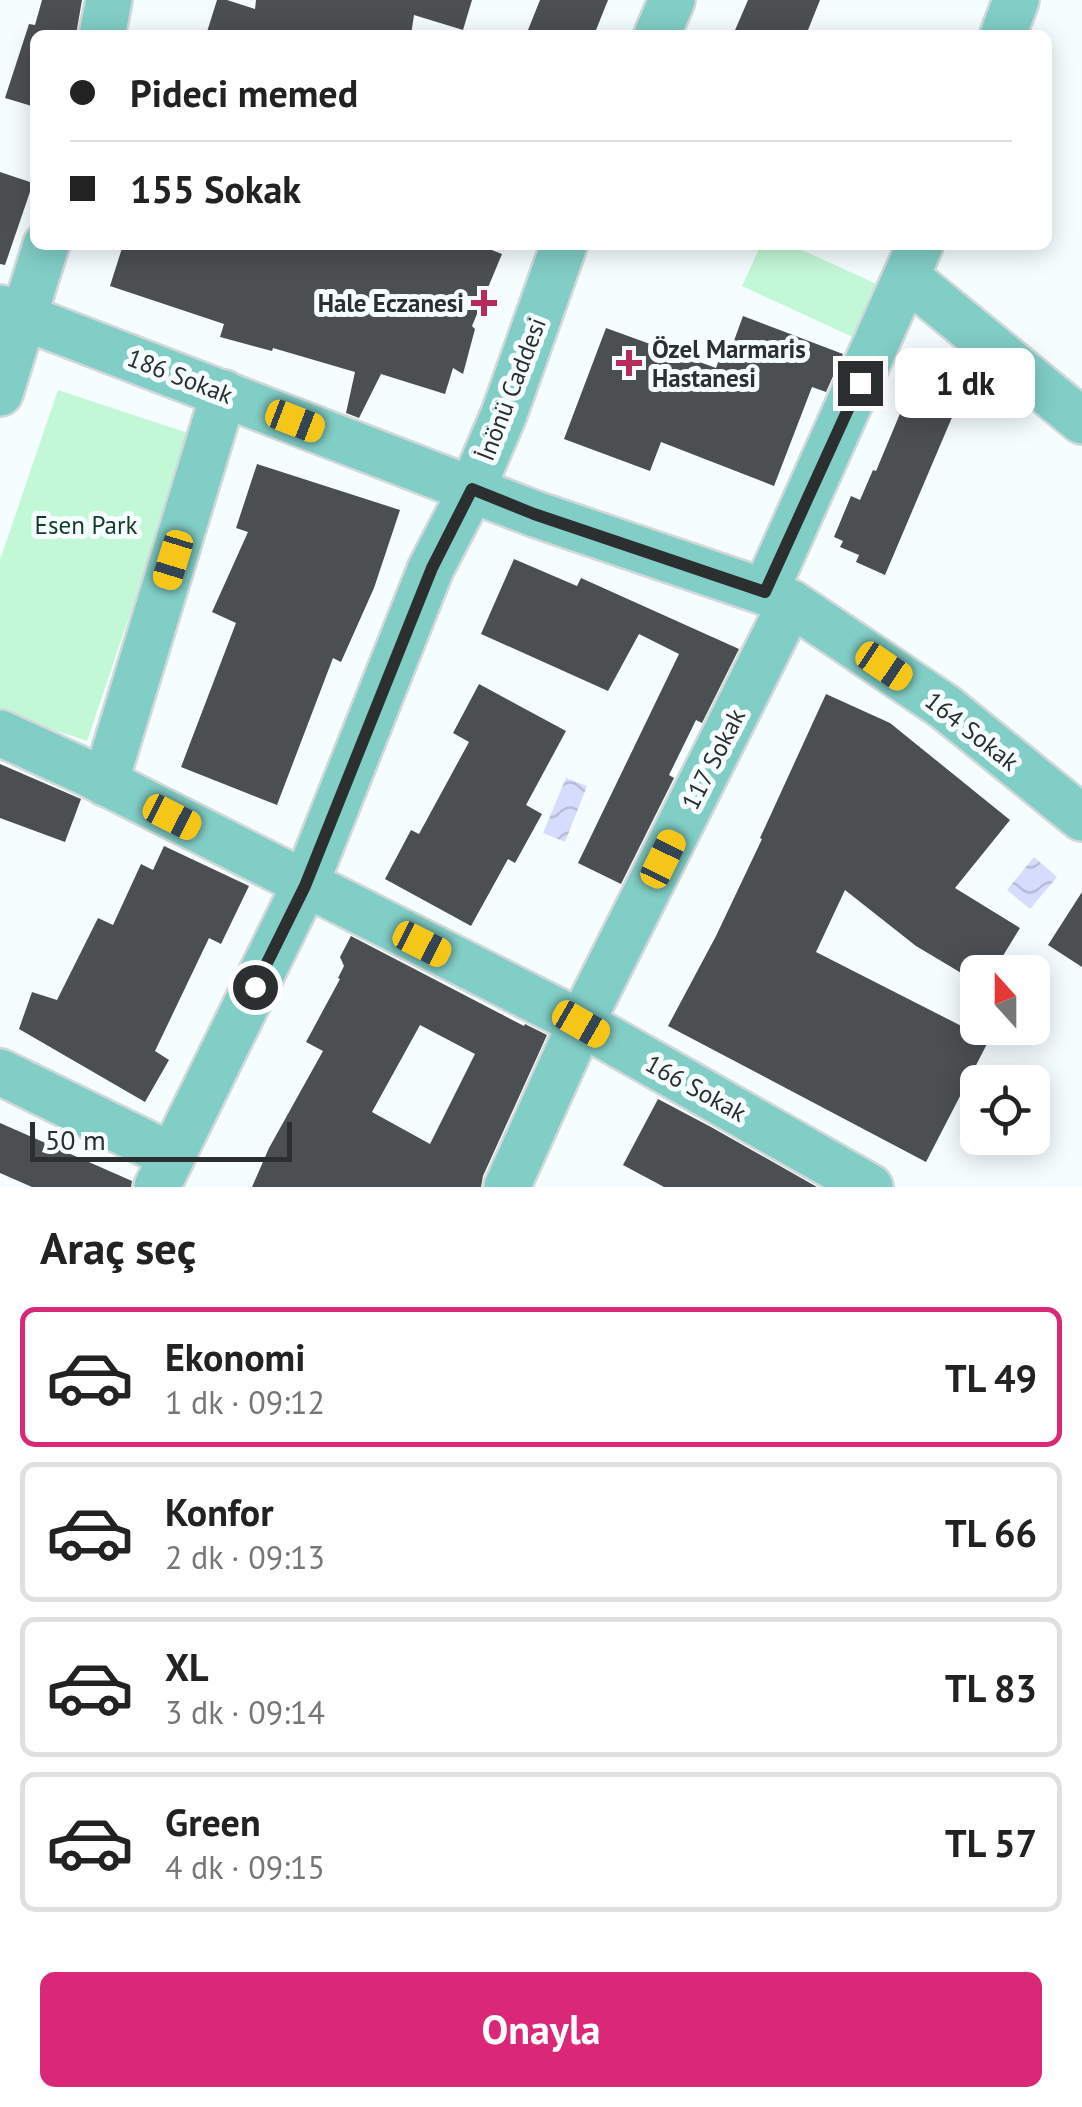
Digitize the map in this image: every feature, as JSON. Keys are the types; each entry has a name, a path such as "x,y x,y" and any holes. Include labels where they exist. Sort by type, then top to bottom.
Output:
{"street":[{"path":"103,30 110,0"},
{"path":"659,30 672,0"},
{"path":"1005,30 1016,0"},
{"path":"0,393 13,312 44,250"},
{"name":"İnönü Caddesi","path":"164,1171 305,886 432,568 504,414 562,250"},
{"path":"914,262 1082,421"},
{"name":"117 Sokak","path":"507,1187 778,598 914,262"},
{"name":"186 Sokak","path":"13,312 472,489"},
{"path":"105,783 224,393"},
{"name":"164 Sokak","path":"472,489 778,598 945,707 1082,818"},
{"name":"166 Sokak","path":"0,733 581,1024 870,1187"},
{"path":"0,1072 164,1171"}],"green space":[{"path":"759,250 802,250 881,286 857,339 742,286"},
{"name":"Esen Park","path":"58,390 191,434 87,741 0,712 0,560"}],"water":[{"path":"566,778 587,786 565,842 543,833"},
{"path":"1034,857 1057,877 1030,909 1007,890"}],"building":[{"path":"42,0 82,0 77,30 30,30 30,106 5,98 29,24 35,25"},
{"path":"217,0 255,9 256,0 472,0 463,30 414,15 412,30 208,30"},
{"path":"540,0 608,0 596,30 528,30"},
{"path":"748,0 820,0 808,30 735,30"},
{"path":"0,172 30,182 30,192 5,265 0,264"},
{"path":"121,250 492,250 502,254 472,326 475,329 463,374 453,368 445,394 381,374 359,418 346,413 355,372 220,337 224,324 110,286"},
{"path":"743,316 843,354 826,392 812,387 774,486 661,442 650,471 564,439 606,328 716,368 720,357 727,360"},
{"path":"927,349 973,368 885,575 856,562 859,555 840,547 843,541 834,537 851,496 860,500 873,470 876,471"},
{"path":"257,464 400,510 374,588 341,662 333,658 277,805 181,767 236,623 212,612 248,532 236,528"},
{"path":"514,559 577,586 581,578 739,649 702,723 696,720 669,775 674,778 621,884 578,863 679,654 639,634 608,691 481,634"},
{"path":"479,684 566,731 526,805 542,814 515,863 508,859 471,926 385,879 411,830 419,834 469,742 453,733"},
{"path":"826,694 890,723 1010,820 955,888 1020,928 1003,955 960,955 960,972 916,946 845,890 816,952 960,1025 960,1045 986,1045 976,1065 960,1065 960,1096 926,1162 668,1026 716,936"},
{"path":"0,764 81,799 65,842 0,818"},
{"path":"164,846 249,886 221,944 209,938 155,1051 169,1060 145,1102 19,1029 32,992 57,1000 98,918 113,925 141,864 153,870"},
{"path":"1082,892 1082,967 1048,945"},
{"path":"351,936 547,1035 481,1187 252,1187 323,1051 306,1042 340,979 344,966 340,957","holes":["420,1025 475,1054 430,1144 372,1112"]},
{"path":"658,1099 817,1187 664,1187 623,1165"},
{"path":"0,1123 132,1181 131,1187 32,1187 0,1173"}],"place":[{"name":"Hale Eczanesi","path":"484,303"},
{"name":"Özel Marmaris Hastanesi","path":"629,363"}],"route":[{"path":"255,987 305,886 432,568 472,489 534,514 765,592 860,383"}]}
